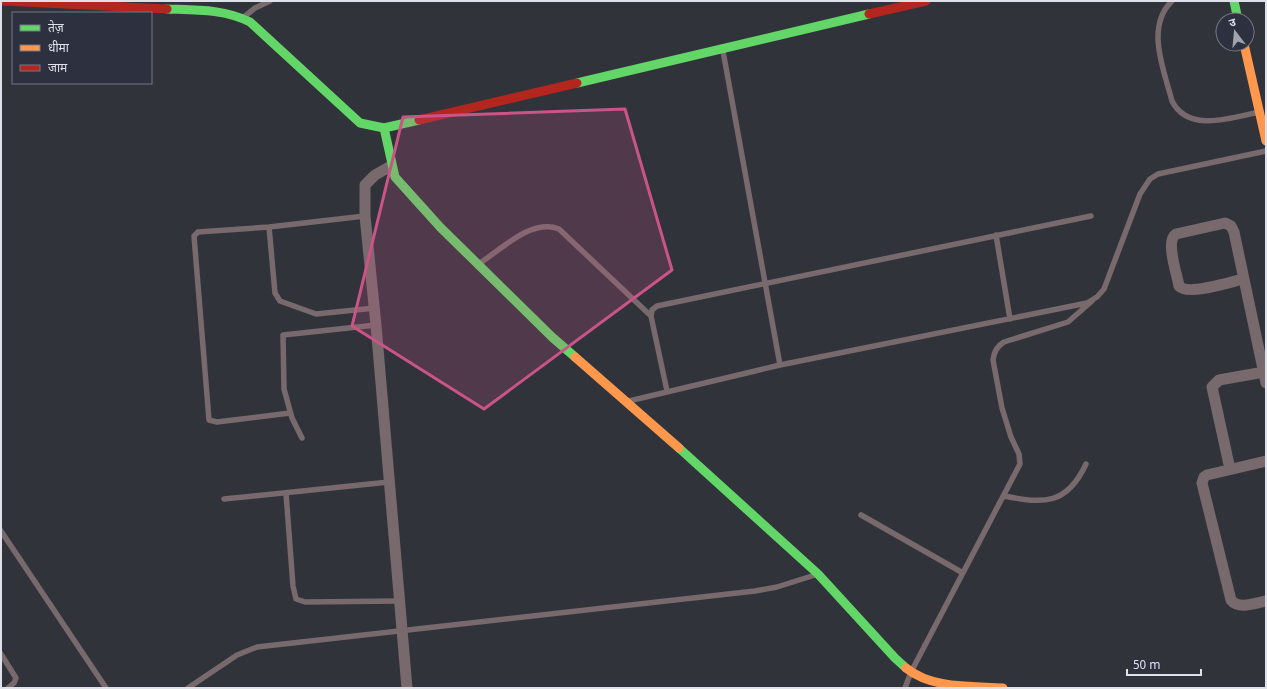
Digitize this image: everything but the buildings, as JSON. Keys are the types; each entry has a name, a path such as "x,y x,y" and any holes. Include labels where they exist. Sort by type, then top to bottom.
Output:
{"street":[{"path":"4,1 182,6 244,17 360,122 384,128 924,1"},
{"path":"1234,1 1236,12"},
{"path":"1246,52 1266,141"},
{"path":"384,128 391,166 400,184 552,337 626,401 818,574 895,658 911,672 926,680 945,685 1003,688"},
{"path":"391,166 375,175 365,185 365,216 375,308 407,688"},
{"path":"1230,469 1212,387 1219,380 1265,377 1231,226 1225,223 1172,236 1170,244 1179,286 1181,288 1193,290 1243,280"},
{"path":"1266,461 1207,475 1202,480 1231,600 1237,605 1266,601"}],"lane":[{"path":"244,17 255,8 270,1"},
{"path":"1172,1 1159,20 1158,39 1172,102 1178,111 1190,118 1211,121 1259,105"},
{"path":"722,48 780,365"},
{"path":"905,688 911,672 1018,468 1020,459 1002,408 993,360 994,353 1000,344 1068,322 1097,297 1104,289 1140,194 1150,179 1158,174 1266,150"},
{"path":"290,412 217,422 211,421 208,417 194,236 198,232 269,227 365,216"},
{"path":"667,391 651,316 652,310 657,306 765,282 1091,216"},
{"path":"269,227 275,293 280,301 316,314 375,308"},
{"path":"479,265 527,231 536,227 554,227 559,229 651,316"},
{"path":"996,235 1010,319"},
{"path":"626,401 780,365 1087,303 1097,297"},
{"path":"302,438 290,412 283,381 283,335 376,325"},
{"path":"1004,496 1030,501 1051,500 1063,495 1073,487 1080,478 1086,464"},
{"path":"224,500 389,482"},
{"path":"286,493 293,586 296,599 305,602 399,601"},
{"path":"861,515 963,573"},
{"path":"1,531 3,539 106,688"},
{"path":"188,688 237,655 257,647 755,591 777,587 818,574"},
{"path":"1,654 16,678 14,683 8,688"}],"highlighted area":[{"path":"625,109 672,270 484,409 352,326 403,117"}],"traffic: fast":[{"path":"1234,1 1236,12"},
{"path":"167,9 220,12 250,22 360,123 384,128 419,120"},
{"path":"577,83 869,14"},
{"path":"384,128 395,177 440,227 552,337 575,357"},
{"path":"679,448 818,574 906,668"}],"traffic: slow":[{"path":"1246,52 1266,141"},
{"path":"575,357 679,448"},
{"path":"906,668 916,675 940,683 1003,688"}],"traffic: jam":[{"path":"4,1 167,9"},
{"path":"869,14 926,1"},
{"path":"419,120 577,83"}]}
